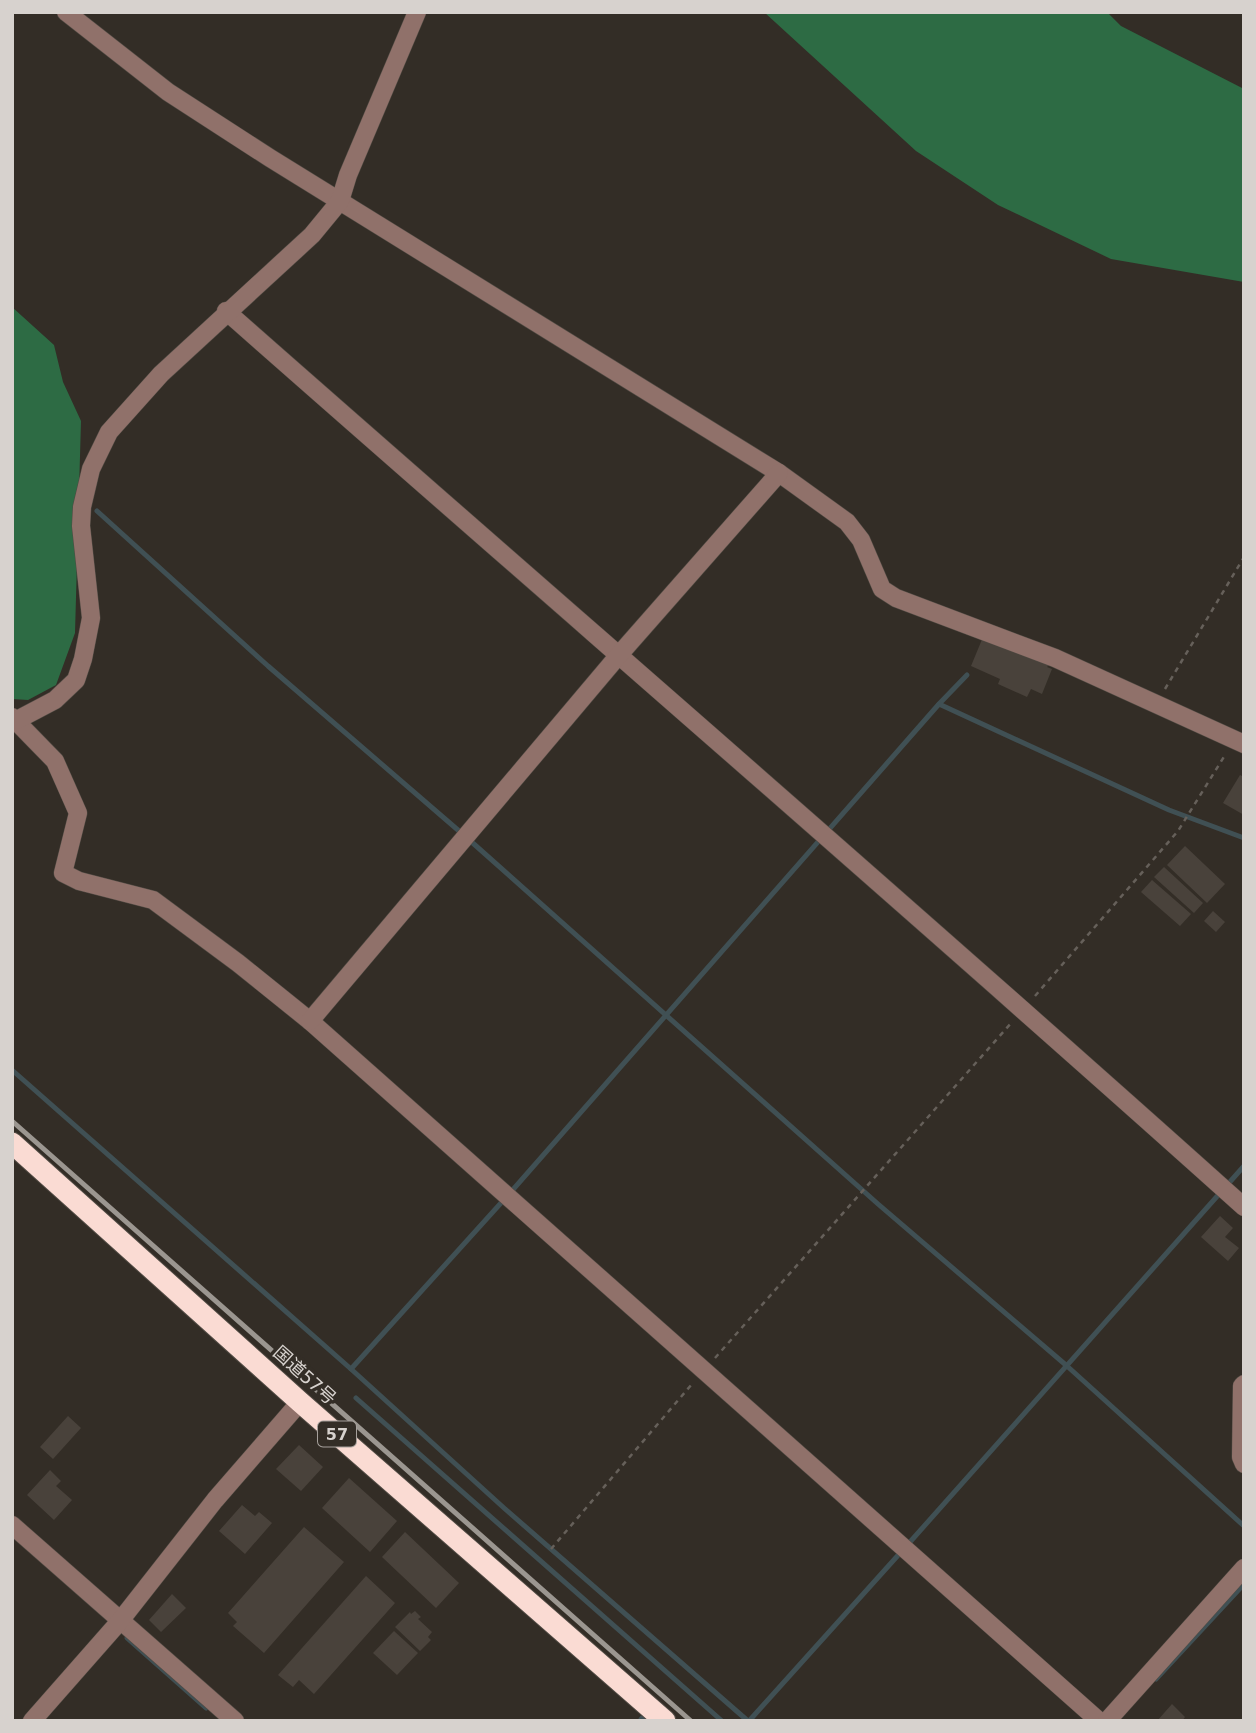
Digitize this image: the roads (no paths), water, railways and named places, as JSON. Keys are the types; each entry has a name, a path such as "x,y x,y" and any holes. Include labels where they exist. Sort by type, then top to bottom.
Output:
{"highway":[{"name":"国道57号","path":"12,1143 300,1402 665,1721"}],"street":[{"path":"66,12 168,92 779,473 847,522 861,540 882,589 896,597 1055,658 1239,742"},
{"path":"417,12 348,175 340,201 312,235 160,374 110,432 91,469 82,507 81,526 92,618 83,659 76,680 55,700 15,719 55,761 78,813 63,873 79,881 153,900 310,1021 1099,1721"},
{"path":"226,311 1024,1009 1244,1207"},
{"path":"310,1021 618,656 779,473"},
{"path":"1244,1384 1241,1457 1244,1464"},
{"path":"32,1721 120,1621 215,1500 300,1402"},
{"path":"12,1525 235,1721"},
{"path":"1107,1721 1244,1568"}],"waterway":[{"path":"97,511 268,666 466,837 878,1204 1067,1366 1244,1526"},
{"path":"939,704 967,675"},
{"path":"351,1369 510,1193 939,704 1169,810 1244,838"},
{"path":"12,1070 504,1508 748,1721"},
{"path":"749,1721 1244,1166"},
{"path":"356,1398 722,1721"},
{"path":"1156,1679 1244,1584"},
{"path":"127,1638 206,1708"},
{"path":"640,1721 642,1718 645,1721"}],"railway":[{"path":"12,1121 691,1721"}]}
